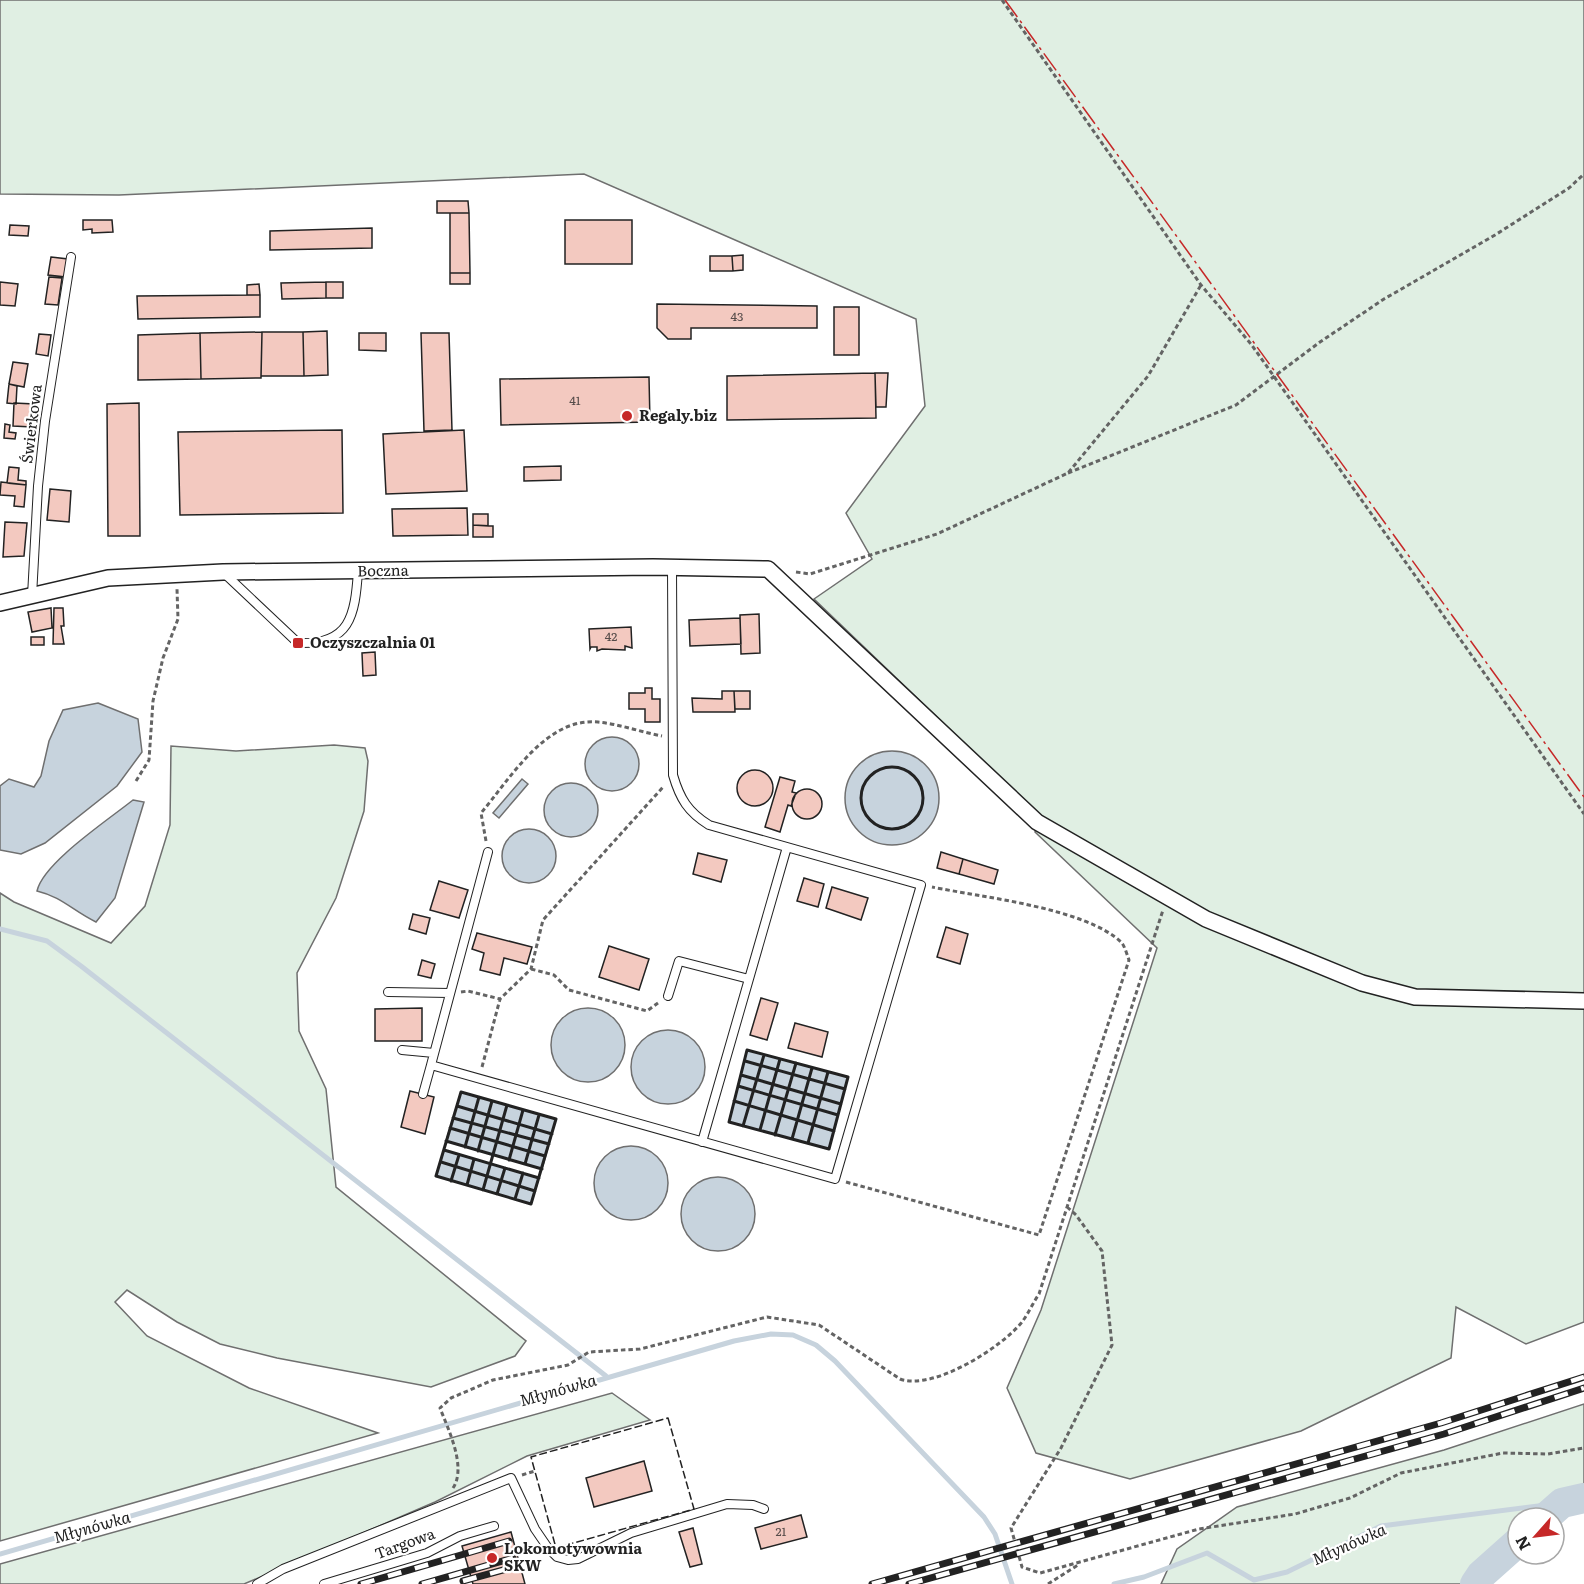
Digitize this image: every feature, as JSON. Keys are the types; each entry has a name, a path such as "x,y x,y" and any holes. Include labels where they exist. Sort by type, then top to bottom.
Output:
{"street":[{"name":"Boczna","path":"0,603 108,578 177,574 672,567 768,569"},
{"path":"768,569 1037,822 1206,919 1362,983 1415,997 1584,1001"}],"lane":[{"name":"Świerkowa","path":"32,596 38,486 45,421 71,257"},
{"path":"431,1065 835,1179 921,885 709,825 692,814 679,797 673,776 672,567"},
{"path":"223,572 298,643 321,644 336,636 346,626 356,600 358,571"},
{"path":"702,1142 787,847"},
{"path":"423,1094 488,852"},
{"path":"668,996 679,961 749,979"},
{"path":"387,992 450,993"},
{"path":"402,1050 435,1053"},
{"path":"257,1584 283,1569 512,1478 535,1529 557,1557 568,1560 578,1559 632,1533 727,1504 753,1505 764,1509"},
{"name":"Targowa","path":"324,1584 427,1553 460,1536 494,1526"}],"path":[{"path":"1002,0 1201,285 1251,344 1584,814"},
{"path":"768,569 810,574 937,534 1068,473 1236,405 1320,342 1384,299 1495,235 1569,188 1584,174"},
{"path":"1068,473 1148,376 1201,285"},
{"path":"136,781 149,760 153,701 163,658 178,619 177,574"},
{"path":"488,852 481,813 537,748 554,734 597,721 673,737"},
{"path":"479,1078 500,999 531,969 543,920 673,776"},
{"path":"835,1179 1039,1235 1129,960 1123,944 1104,930 1064,913 921,885"},
{"path":"443,1505 457,1482 456,1459 440,1408 451,1398 493,1380 568,1365 589,1352 640,1349 766,1317 819,1325 900,1379 911,1383 923,1382 967,1364 994,1346 1021,1323 1038,1294 1167,896"},
{"path":"531,969 554,975 569,990 647,1011 668,996"},
{"path":"450,993 468,990 500,999"},
{"path":"1067,1207 1076,1215 1101,1251 1112,1345 1060,1448 1011,1527 1022,1567 1040,1573 1199,1529 1295,1514 1350,1498 1401,1473 1453,1465 1503,1453 1548,1454 1584,1448"},
{"path":"1048,1584 1083,1562"}],"green space":[{"path":"0,0 1584,0 1584,1322 1526,1344 1456,1307 1451,1358 1301,1431 1130,1479 1036,1453 1007,1388 1041,1310 1157,948 1035,832 1039,815 814,599 872,559 846,513 925,406 916,319 584,174 119,195 0,194"},
{"path":"334,745 365,748 368,761 364,811 336,898 297,973 299,1031 326,1089 336,1187 526,1341 515,1356 431,1387 277,1358 220,1344 177,1322 127,1290 115,1302 147,1336 249,1388 378,1433 0,1541 0,893 14,902 111,943 145,906 170,825 171,746 236,751"},
{"path":"612,1393 650,1420 527,1456 435,1502 244,1584 0,1584 0,1564"},
{"path":"1584,1404 1584,1484 1567,1491 1547,1506 1506,1506 1506,1538 1462,1584 1161,1584 1177,1549 1237,1507 1444,1450"}],"shaded area":[{"path":"98,703 138,719 142,752 117,786 45,843 21,854 0,850 0,786 9,779 34,787 41,776 49,741 63,710"},
{"path":"612,737 622,739 631,745 637,754 639,764 637,774 631,783 622,789 612,791 602,789 593,783 587,774 585,764 587,754 593,745 602,739"},
{"path":"892,751 910,754 925,765 936,780 939,798 936,816 925,831 910,842 892,845 874,842 859,831 848,816 845,798 848,780 859,765 874,754"},
{"path":"522,779 528,784 499,818 493,813"},
{"path":"571,783 581,785 590,791 596,800 598,810 596,820 590,829 581,835 571,837 561,835 552,829 546,820 544,810 546,800 552,791 561,785"},
{"path":"133,800 144,802 115,898 96,922 54,897 37,891 42,880 63,855"},
{"path":"529,829 539,831 548,837 554,846 556,856 554,866 548,875 539,881 529,883 519,881 510,875 504,866 502,856 504,846 510,837 519,831"},
{"path":"588,1008 602,1011 614,1019 622,1031 625,1045 622,1059 614,1071 602,1079 588,1082 574,1079 562,1071 554,1059 551,1045 554,1031 562,1019 574,1011"},
{"path":"668,1030 682,1033 694,1041 702,1053 705,1067 702,1081 694,1093 682,1101 668,1104 654,1101 642,1093 634,1081 631,1067 634,1053 642,1041 654,1033"},
{"path":"747,1050 848,1077 829,1149 729,1122"},
{"path":"461,1092 556,1119 542,1169 446,1141"},
{"path":"631,1146 645,1149 657,1157 665,1169 668,1183 665,1197 657,1209 645,1217 631,1220 617,1217 605,1209 597,1197 594,1183 597,1169 605,1157 617,1149"},
{"path":"444,1150 539,1178 531,1204 436,1176"},
{"path":"718,1177 732,1180 744,1188 752,1200 755,1214 752,1228 744,1240 732,1248 718,1251 704,1248 692,1240 684,1228 681,1214 684,1200 692,1188 704,1180"}],"building":[{"path":"437,201 468,201 469,213 437,213"},
{"path":"450,213 469,213 470,273 450,273"},
{"path":"83,220 112,220 113,232 92,233 92,229 83,230"},
{"path":"565,220 632,220 632,264 565,264"},
{"path":"10,225 29,226 28,236 9,235"},
{"path":"372,228 372,248 270,250 270,231"},
{"path":"743,255 743,270 733,271 732,256"},
{"path":"710,256 732,256 733,271 710,271"},
{"path":"51,257 68,259 66,277 48,275"},
{"path":"450,273 470,273 470,284 450,284"},
{"path":"49,277 62,278 58,305 45,304"},
{"path":"0,282 18,284 15,306 0,305"},
{"path":"326,282 326,298 282,299 281,283"},
{"path":"326,282 343,282 343,298 326,298"},
{"path":"259,284 260,295 247,295 247,285"},
{"path":"260,295 260,317 138,319 137,296"},
{"path":"657,304 817,306 817,328 691,328 691,339 668,339 657,328"},
{"path":"834,307 859,307 859,355 834,355"},
{"path":"327,331 328,375 304,376 303,332"},
{"path":"262,332 303,332 304,376 261,376"},
{"path":"262,332 261,378 201,379 200,333"},
{"path":"200,333 201,379 138,380 138,335"},
{"path":"359,333 386,333 386,351 359,350"},
{"path":"421,333 449,333 452,430 424,431"},
{"path":"39,334 51,335 48,356 36,354"},
{"path":"13,362 28,364 24,387 9,384"},
{"path":"875,373 876,418 727,420 727,376"},
{"path":"875,373 888,373 886,407 876,407"},
{"path":"649,377 650,422 501,425 500,379"},
{"path":"9,384 17,386 16,404 7,403"},
{"path":"14,403 34,404 32,427 13,426"},
{"path":"139,403 140,536 108,536 107,404"},
{"path":"5,424 10,425 9,432 16,433 15,439 4,438"},
{"path":"342,430 343,513 180,515 178,432"},
{"path":"464,430 467,491 386,494 383,434"},
{"path":"561,466 561,480 524,481 524,467"},
{"path":"9,467 19,468 18,480 26,481 26,485 7,483"},
{"path":"1,482 26,485 24,507 14,506 15,496 0,495"},
{"path":"50,489 71,491 69,522 47,520"},
{"path":"467,508 468,535 393,536 392,509"},
{"path":"473,514 488,514 488,526 473,525"},
{"path":"5,522 27,523 24,556 3,557"},
{"path":"473,525 493,526 493,537 473,537"},
{"path":"51,608 52,628 32,632 28,612"},
{"path":"54,608 63,608 64,626 61,626 64,644 53,644"},
{"path":"759,614 760,653 741,654 740,615"},
{"path":"740,618 741,644 690,646 689,620"},
{"path":"631,627 632,648 625,646 625,650 602,649 597,651 597,647 590,649 589,629"},
{"path":"31,637 44,637 44,645 31,645"},
{"path":"375,652 376,675 363,676 362,653"},
{"path":"645,688 652,688 652,699 660,699 660,722 645,722 645,709 629,709 629,693 645,693"},
{"path":"722,691 734,691 735,712 693,712 692,698 722,699"},
{"path":"734,691 750,691 750,709 735,709"},
{"path":"755,770 767,776 773,788 767,800 755,806 743,800 737,788 743,776"},
{"path":"780,777 795,781 792,792 796,793 791,806 788,805 780,832 765,827"},
{"path":"807,789 818,793 822,804 818,815 807,819 796,815 792,804 796,793"},
{"path":"941,852 963,859 959,874 937,868"},
{"path":"698,853 727,860 721,882 693,874"},
{"path":"963,859 998,870 994,884 959,874"},
{"path":"804,878 824,884 818,907 797,901"},
{"path":"439,881 468,890 459,918 430,910"},
{"path":"832,887 868,898 861,920 826,908"},
{"path":"413,914 430,918 426,934 409,929"},
{"path":"946,927 968,934 960,964 937,957"},
{"path":"477,933 532,947 527,964 504,958 500,975 480,970 484,953 472,949"},
{"path":"609,946 649,959 639,990 599,977"},
{"path":"422,960 435,964 431,978 418,975"},
{"path":"761,998 778,1003 767,1040 750,1035"},
{"path":"422,1008 422,1041 375,1041 375,1009"},
{"path":"795,1023 828,1032 822,1057 788,1048"},
{"path":"410,1091 434,1097 425,1134 401,1127"},
{"path":"644,1461 652,1491 594,1507 586,1478"},
{"path":"801,1515 807,1537 761,1549 755,1528"},
{"path":"693,1528 702,1564 690,1567 679,1532"},
{"name":"Lokomotywownia SKW","path":"511,1532 525,1584 473,1584 462,1546"}],"waterway":[{"path":"0,929 47,941 81,966 606,1376"},
{"name":"Młynówka","path":"0,1554 734,1341 771,1334 793,1335 816,1345 835,1361 984,1517 995,1534 1012,1584"},
{"name":"Młynówka","path":"1559,1506 1562,1503 1584,1498"},
{"name":"Młynówka","path":"1114,1584 1144,1577 1207,1553 1254,1580 1287,1572 1381,1526 1562,1503"},
{"path":"1475,1584 1481,1575 1506,1553"}],"railway":[{"path":"872,1584 1441,1423 1584,1377"},
{"path":"909,1584 1444,1434 1584,1388"},
{"path":"361,1584 509,1541"},
{"path":"422,1584 513,1558"},
{"path":"463,1581 514,1567"}],"fence":[{"path":"668,1418 694,1509 556,1548 531,1457 668,1418"}],"wall":[{"path":"886,767 898,767 914,776 921,786 923,798 921,810 914,820 898,829 886,829 875,824 866,815 861,804 861,792 866,781 875,772 886,767"},
{"path":"747,1050 848,1077 829,1149 729,1122 747,1050"},
{"path":"743,1126 764,1055"},
{"path":"760,1130 780,1059"},
{"path":"745,1061 845,1089"},
{"path":"775,1135 796,1063"},
{"path":"792,1139 812,1068"},
{"path":"808,1143 828,1072"},
{"path":"741,1075 841,1104"},
{"path":"738,1086 838,1115"},
{"path":"461,1092 556,1119 531,1204 436,1176 461,1092"},
{"path":"465,1147 479,1097"},
{"path":"478,1151 492,1101"},
{"path":"734,1101 834,1131"},
{"path":"483,1190 507,1105"},
{"path":"457,1106 552,1134"},
{"path":"509,1160 523,1110"},
{"path":"525,1164 539,1115"},
{"path":"453,1118 549,1144"},
{"path":"450,1128 545,1156"},
{"path":"446,1141 542,1169"},
{"path":"444,1150 539,1178"},
{"path":"451,1181 459,1155"},
{"path":"467,1185 474,1159"},
{"path":"441,1162 535,1191"},
{"path":"497,1194 505,1168"},
{"path":"515,1199 523,1173"}],"power":[{"path":"1005,0 1584,797"}],"place":[{"name":"Regaly.biz","path":"627,416"},
{"name":"Oczyszczalnia 01","path":"298,643"},
{"name":"Lokomotywownia SKW","path":"492,1558"}]}
